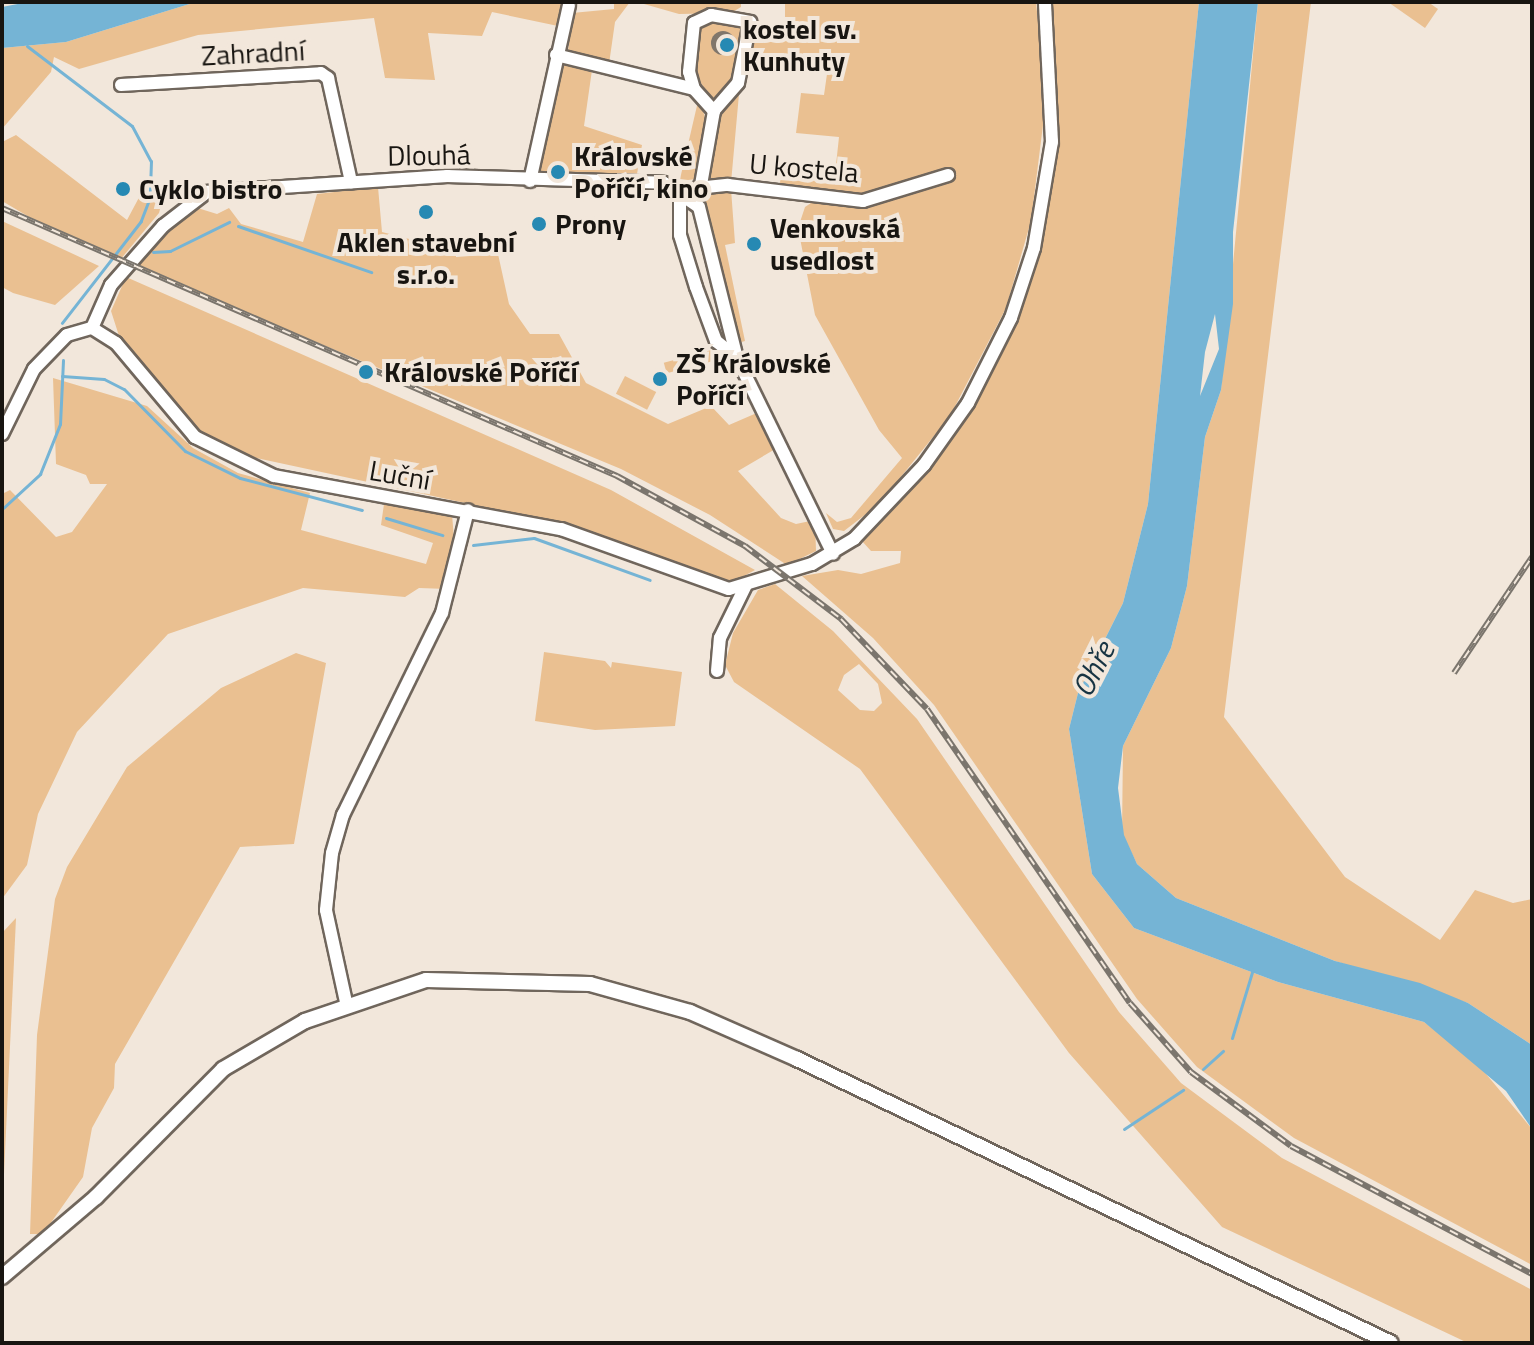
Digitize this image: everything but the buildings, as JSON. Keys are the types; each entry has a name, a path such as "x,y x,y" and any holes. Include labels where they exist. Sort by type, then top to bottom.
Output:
{"main road":[{"path":"2,1277 96,1197 223,1069 346,1002 426,980 590,984 690,1012 1391,1343"}],"street":[{"path":"684,192 701,212 737,358 833,554 891,503 940,445 1011,318 1034,248 1050,156 1045,2"},
{"path":"530,181 569,5"},
{"path":"684,192 701,185 714,111 738,83 750,22 711,15 694,23 689,72 694,89 714,111"},
{"path":"556,55 694,89"},
{"name":"Zahradní","path":"121,85 321,73 328,78 351,182"},
{"name":"U kostela","path":"701,185 863,201 948,175"},
{"name":"Dlouhá","path":"92,328 111,285 183,207 207,192 447,176 664,183 684,192"},
{"path":"684,192 680,235 696,287 716,341 737,358"},
{"path":"2,434 34,369 67,335 92,328"},
{"name":"Luční","path":"92,328 116,343 178,422 237,461 274,476 561,529 704,584 746,585 833,554"},
{"path":"346,1002 326,910 332,853 343,815 442,613 468,510"},
{"path":"717,671 720,638 746,585"}],"shaded area":[{"path":"196,2 562,2 558,26 492,12 482,36 428,33 435,80 385,78 374,18 198,35 79,69 54,57 51,72 2,129 2,48 66,42"},
{"path":"614,2 630,2 615,22 609,64 568,51 572,13 614,9"},
{"path":"637,2 741,2 741,7 731,13 679,14"},
{"path":"785,2 1036,2 1046,101 1031,221 1006,308 950,416 879,504 844,531 833,529 826,513 837,522 851,518 902,458 879,430 815,315 798,228 805,207 829,191 779,186 781,178 835,174 839,137 796,133 801,93 824,95 828,67 794,57 791,69 751,64 739,94 731,183 706,180 717,112 738,87 756,20 785,27"},
{"path":"1049,2 1199,2 1148,504 1123,603 1078,693 1069,729 1092,874 1134,928 1278,982 1424,1022 1476,1062 1532,1129 1532,1265 1294,1138 1197,1067 1137,999 934,705 873,638 802,576 838,570 861,574 900,563 901,551 871,551 861,540 958,428 1004,344 1028,287 1050,186 1056,119"},
{"path":"1258,2 1311,2 1224,717 1345,877 1440,940 1475,890 1513,903 1532,899 1532,1045 1468,1003 1335,961 1176,898 1137,864 1122,833 1123,746 1171,648 1187,586 1205,437 1221,390"},
{"path":"1388,2 1428,2 1438,9 1425,28"},
{"path":"703,19 744,27 739,69 714,104 694,72 692,32"},
{"path":"559,62 592,70 584,126 642,145 637,174 534,173"},
{"path":"699,97 707,124 697,179 680,179"},
{"path":"16,135 127,220 143,190 163,198 159,213 120,260 36,221 2,201 2,142"},
{"path":"378,187 382,232 456,251 456,257 498,254 509,304 530,334 559,334 586,383 668,424 711,406 729,425 759,412 777,448 738,471 781,518 796,524 815,520 816,551 787,565 710,515 621,469 136,267 191,206 217,214 229,208 241,224 303,242 317,194"},
{"path":"731,189 735,243 725,245 745,341 738,343 703,197"},
{"path":"2,221 99,266 55,305 13,293 2,287"},
{"path":"126,277 611,490 755,570 735,581 712,579 563,524 233,453 182,419 120,339 111,311"},
{"path":"715,349 718,360 667,373 664,363"},
{"path":"625,376 656,392 647,410 616,394"},
{"path":"53,378 147,406 193,448 238,473 310,493 301,530 426,564 433,543 381,525 384,504 452,514 455,551 447,589 419,588 405,597 303,588 168,634 77,732 38,814 27,865 2,899 2,494 10,490 56,537 72,532 107,484 90,484 86,475 56,464"},
{"path":"775,584 833,631 917,719 1119,1012 1181,1083 1282,1158 1532,1290 1532,1343 1468,1343 1222,1227 1069,1053 860,769 734,682 725,665 733,633 758,590","holes":["859,664 878,684 882,703 874,711 860,710 838,690 844,675"]},
{"path":"544,652 605,661 611,668 612,662 682,672 675,726 595,730 535,721"},
{"path":"296,653 326,663 294,844 240,847 115,1064 114,1088 92,1128 83,1177 43,1234 30,1234 37,1035 55,899 67,867 127,767 221,688"},
{"path":"16,918 4,1174 2,1174 2,933"}],"water":[{"path":"28,2 196,2 66,42 2,48 2,7"},
{"name":"Ohře","path":"1199,2 1258,2 1233,232 1233,304 1221,390 1205,437 1187,586 1171,648 1123,746 1118,788 1124,835 1137,864 1176,898 1335,961 1420,983 1468,1003 1532,1045 1532,1129 1506,1091 1424,1022 1278,982 1134,928 1092,874 1069,729 1078,693 1123,603 1148,504","holes":["1215,314 1219,349 1200,396 1205,352"]}],"waterway":[{"path":"27,46 132,126 151,161 150,197 141,221 62,323"},
{"path":"153,252 170,251 229,222"},
{"path":"238,226 371,272"},
{"path":"2,509 40,474 60,424 63,360"},
{"path":"62,376 104,379 124,389 185,451 240,478 362,510"},
{"path":"386,518 442,535"},
{"path":"473,545 534,538 650,580"},
{"path":"1232,1038 1253,969"},
{"path":"1203,1069 1223,1051"},
{"path":"1124,1129 1183,1090"}],"railway":[{"path":"2,208 617,476 745,546 841,619 927,709 1130,1003 1191,1072 1291,1146 1532,1274"},
{"path":"1454,673 1532,557"}],"place":[{"name":"kostel sv. Kunhuty","path":"727,45"},
{"name":"Královské Poříčí, kino","path":"558,172"},
{"name":"Cyklo bistro","path":"123,189"},
{"name":"Aklen stavební s.r.o.","path":"426,212"},
{"name":"Prony","path":"539,224"},
{"name":"Venkovská usedlost","path":"754,244"},
{"name":"Královské Poříčí","path":"366,372"},
{"name":"ZŠ Královské Poříčí","path":"660,379"}]}
